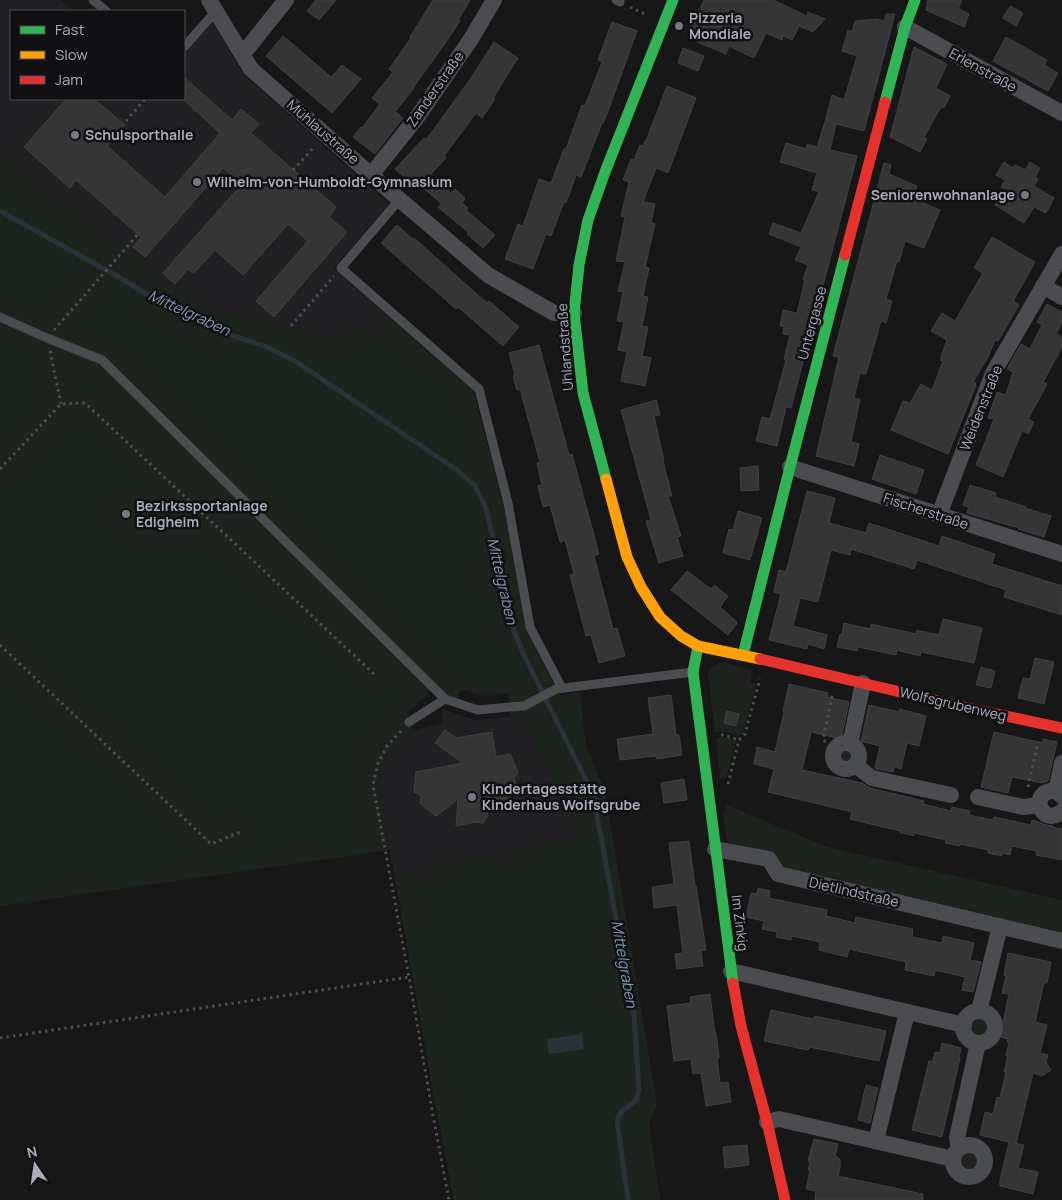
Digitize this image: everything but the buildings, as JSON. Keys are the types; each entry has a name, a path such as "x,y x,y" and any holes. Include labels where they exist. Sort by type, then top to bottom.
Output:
{"street":[{"path":"243,54 286,0"},
{"name":"Zanderstraße","path":"371,175 418,116 471,39 494,0"},
{"name":"Uhlandstraße","path":"674,0 605,172 588,220 579,265 574,313 583,392 627,557 641,587 660,616 681,636 698,646"},
{"name":"Untergasse","path":"743,655 905,27 915,0"},
{"name":"Mühlaustraße","path":"212,5 251,68 371,175 488,275 554,313 574,313"},
{"name":"Erlenstraße","path":"905,27 1062,113"},
{"name":"Weidenstraße","path":"939,515 993,373 1062,254"},
{"path":"1043,286 1062,297"},
{"name":"Fischerstraße","path":"790,467 1062,554"},
{"name":"Wolfsgrubenweg","path":"698,646 968,708 1062,727"},
{"name":"Im Zinkig","path":"698,646 693,672 731,971 741,1026 767,1122 785,1200"},
{"path":"850,744 863,683"},
{"path":"850,744 859,754 858,762 848,769 840,767 834,761 834,753 838,746 850,744"},
{"path":"1062,762 1059,794 1052,791 1044,794 1039,805 1046,815 1054,816 1062,812"},
{"path":"855,765 872,778 951,796"},
{"path":"978,797 1023,807 1039,805"},
{"name":"Dietlindstraße","path":"715,849 768,859 778,874 1062,941"},
{"path":"979,1011 1000,926"},
{"path":"731,971 964,1025"},
{"path":"984,1011 989,1014 996,1027 992,1037 978,1043 967,1037 964,1025 970,1014 984,1011"},
{"path":"876,1141 907,1012"},
{"path":"767,1122 779,1118 876,1141 956,1153 957,1138 978,1043"}],"lane":[{"path":"93,0 105,10"},
{"name":"Mühlaustraße","path":"185,46 212,5"},
{"path":"400,199 341,268 478,389 508,503 530,627 559,689"},
{"path":"0,316 47,338 102,360 445,699 478,710 524,706 559,689 693,672"},
{"path":"409,722 445,699"}],"path":[{"path":"618,1 664,22"},
{"path":"126,121 144,100"},
{"path":"293,170 326,134"},
{"path":"61,404 47,338 139,232"},
{"path":"291,326 341,268"},
{"path":"0,469 61,404 85,402 375,675"},
{"path":"0,645 211,844 240,832"},
{"path":"711,809 724,802 739,740 746,734 765,660"},
{"path":"834,753 823,739 836,677"},
{"path":"409,722 387,746 378,763 374,785 449,1200"},
{"path":"1029,781 1042,724"},
{"path":"0,1038 409,977"}],"shaded area":[{"name":"Wilhelm-von-Humboldt-Gymnasium","path":"0,0 60,0 72,10 10,10 10,100 185,100 185,50 211,20 244,75 389,204 334,268 385,314 328,342 294,328 202,309 0,159"},
{"path":"0,159 202,309 294,328 328,342 385,314 473,390 503,504 525,627 559,695 580,692 586,747 605,790 657,1104 649,1124 660,1200 454,1200 394,873 574,839 569,808 522,714 510,717 508,693 480,695 461,689 455,703 430,691 407,714 413,732 391,749 382,765 378,785 390,850 0,906"},
{"path":"722,662 752,670 750,682 756,684 744,733 739,736 725,732 715,732 708,674 714,666"},
{"name":"Kindertagesstätte Kinderhaus Wolfsgrube","path":"442,709 476,720 522,714 569,808 575,839 394,873 378,785 382,765 391,749 413,732 443,723"},
{"path":"724,737 736,741 726,778 720,778 716,738"},
{"path":"846,743 855,747 859,756 855,765 846,769 837,765 833,756 837,747"},
{"path":"727,805 827,847 1062,900 1062,939 781,871 728,847 723,815"},
{"path":"979,1011 985,1012 990,1016 994,1021 994,1033 990,1038 985,1042 979,1043 973,1042 968,1038 964,1033 963,1027 964,1021 968,1016 973,1012"},
{"path":"582,1034 584,1049 549,1054 547,1039"},
{"path":"968,1144 978,1148 986,1159 984,1168 976,1176 972,1177 960,1174 953,1163 963,1146"}],"waterway":[{"name":"Mittelgraben","path":"0,211 117,276 159,302 222,332 267,347 295,361 457,470 475,486 486,508 514,631 593,794 634,1015 639,1091 636,1100 621,1112 617,1121 628,1200"}],"traffic: fast":[{"path":"606,479 583,393 574,313 579,265 588,220 605,172 673,0"},
{"path":"885,102 905,27 915,0"},
{"path":"743,655 845,255"},
{"path":"698,646 693,672 733,983"}],"traffic: slow":[{"path":"606,479 627,557 641,587 660,617 681,636 698,646 760,659"}],"traffic: jam":[{"path":"845,255 885,102"},
{"path":"760,659 1062,728"},
{"path":"733,983 741,1026 767,1122 785,1200"}],"place":[{"name":"Pizzeria Mondiale","path":"679,26"},
{"name":"Schulsporthalle","path":"75,135"},
{"name":"Wilhelm-von-Humboldt-Gymnasium","path":"197,182"},
{"name":"Seniorenwohnanlage","path":"1025,195"},
{"name":"Bezirkssportanlage Edigheim","path":"126,514"},
{"name":"Kindertagesstätte Kinderhaus Wolfsgrube","path":"472,797"}]}
